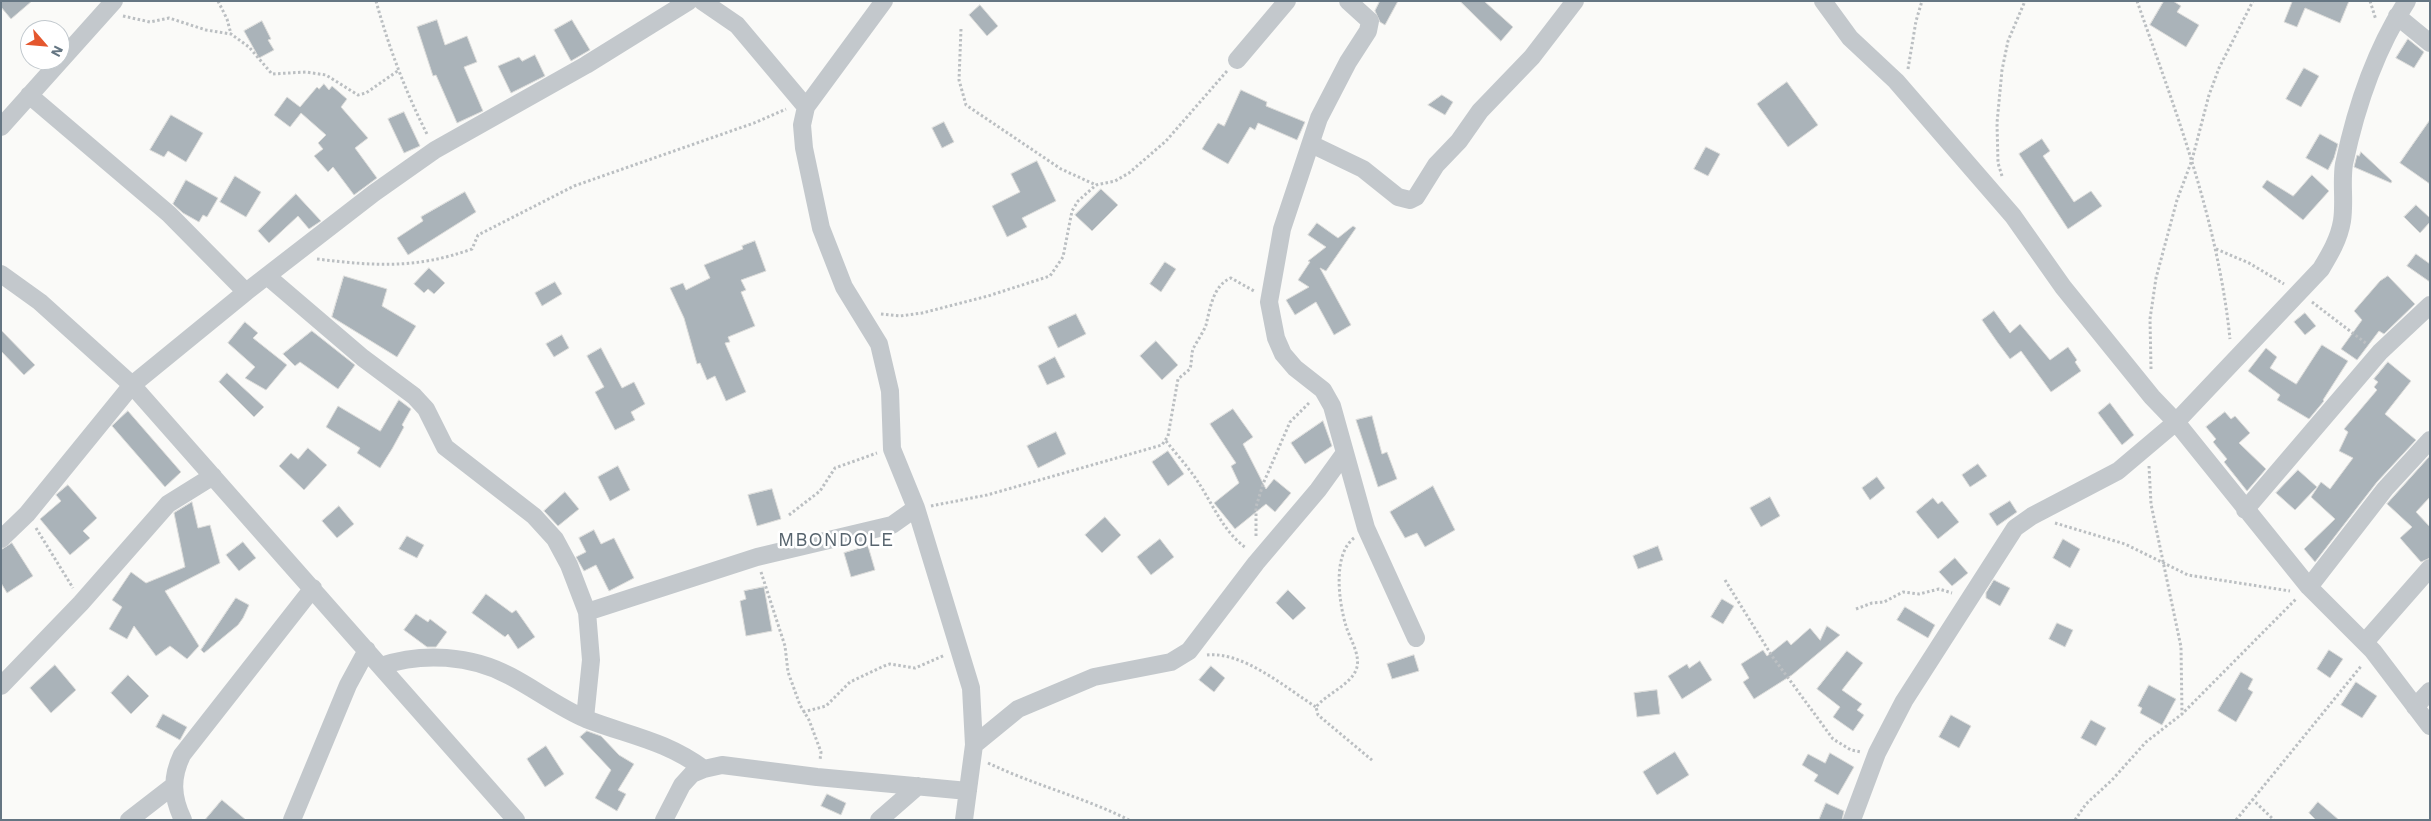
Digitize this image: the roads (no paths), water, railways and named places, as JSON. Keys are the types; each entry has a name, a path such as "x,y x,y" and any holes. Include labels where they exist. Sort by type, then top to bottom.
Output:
{"street":[{"path":"1,539 27,514 132,385 246,292 374,193 435,150 586,64 689,1"},
{"path":"702,1 737,25 803,104"},
{"path":"884,1 803,104 804,148 821,228 844,287 878,344 890,392 892,449 916,508 971,688 973,750 964,820"},
{"path":"1237,60 1287,1"},
{"path":"1348,1 1370,21 1368,31 1331,94 1311,144 1282,230 1269,302 1276,338 1284,354 1295,368 1324,390 1332,406 1366,528 1416,638"},
{"path":"1311,144 1363,169 1398,197 1410,200 1416,197 1436,165 1459,141 1480,110 1532,57 1575,1"},
{"path":"1823,1 1850,38 1896,81 2013,216 2063,287 2152,397 2176,422 2306,590 2369,647 2430,726"},
{"path":"1852,820 1877,753 1904,701 1973,596 1998,551 2015,528 2032,516 2118,471 2176,422 2321,269 2335,246 2342,220 2344,166 2355,118 2369,74 2397,16 2407,1"},
{"path":"1,127 110,6"},
{"path":"2397,16 2430,44"},
{"path":"29,95 169,214 246,292"},
{"path":"1,274 40,302 132,385 516,820"},
{"path":"267,276 363,358 414,396 426,409 446,447 534,516 555,539 569,565 586,612 591,660 585,718"},
{"path":"2245,510 2380,352 2430,305"},
{"path":"2306,590 2385,489 2430,440"},
{"path":"973,750 1018,710 1094,677 1171,662 1181,658 1189,651 1256,559 1318,490 1344,454"},
{"path":"1,686 81,603 168,504 213,476"},
{"path":"586,612 757,557 892,525 916,508"},
{"path":"2369,647 2430,568"},
{"path":"182,820 176,804 173,786 178,764 196,736 313,588"},
{"path":"292,820 348,685 367,650"},
{"path":"381,666 404,658 431,657 463,660 508,675 585,718 664,745 704,769"},
{"path":"2415,707 2430,691"},
{"path":"664,820 682,785 692,774 704,769 722,766 968,791"},
{"path":"129,820 173,786"},
{"path":"879,820 918,786"}],"district":[{"name":"MBONDOLE","path":"836,540"}]}
